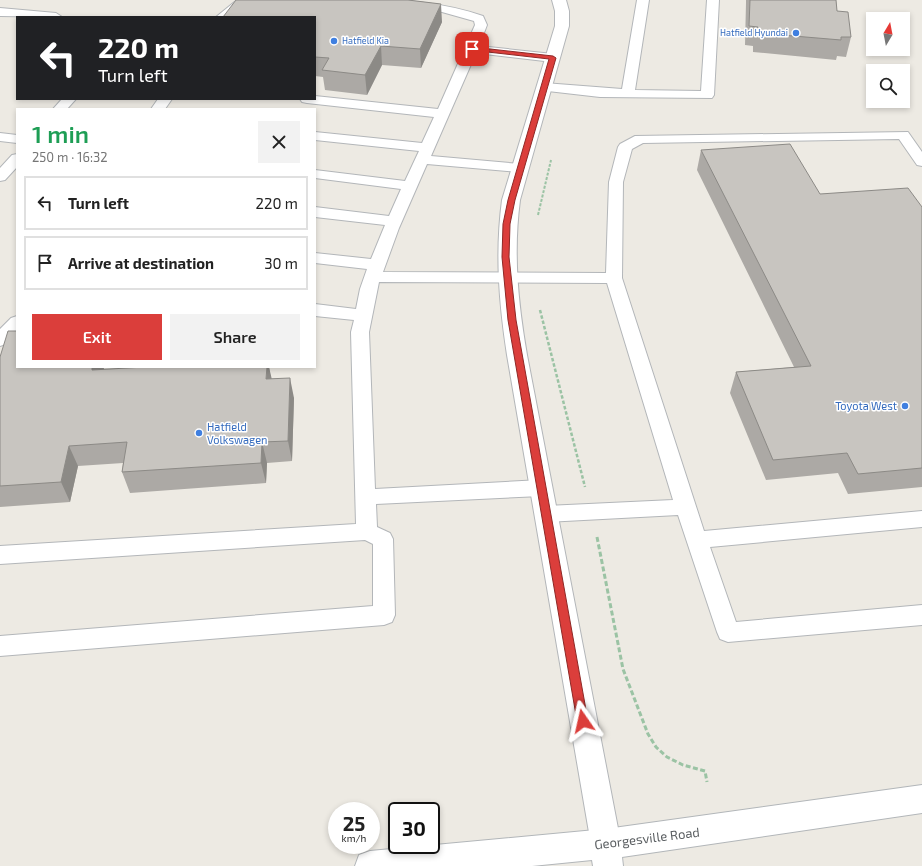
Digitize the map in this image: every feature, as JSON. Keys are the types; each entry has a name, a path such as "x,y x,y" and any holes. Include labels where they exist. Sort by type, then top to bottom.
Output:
{"street":[{"path":"559,0 562,11 562,26 520,168 507,224 505,257 512,320 572,665 607,855"},
{"name":"Georgesville Road","path":"370,866 607,855 922,799"}],"lane":[{"path":"223,16 244,0"},
{"path":"367,532 360,332 368,290 394,222 472,49 481,25 479,19 469,15 417,5 376,0"},
{"path":"628,92 643,0"},
{"path":"544,87 600,93 628,92 707,95 712,0"},
{"path":"0,12 45,16"},
{"path":"472,49 553,58"},
{"path":"61,108 67,100"},
{"path":"316,100 443,114"},
{"path":"316,136 520,168"},
{"path":"922,162 918,150 902,136 640,139 626,147 616,182 614,278 685,507 728,632 922,615"},
{"path":"0,137 16,139"},
{"path":"0,177 16,159"},
{"path":"316,174 410,186"},
{"path":"316,212 394,222"},
{"path":"316,258 375,271 508,279 614,278"},
{"path":"316,310 363,316"},
{"path":"6,340 16,324"},
{"path":"365,497 543,501 592,512 685,507"},
{"path":"697,540 922,519"},
{"path":"0,555 367,532 383,539 384,615 0,646"}],"path":[{"path":"537,219 552,158"},
{"path":"535,279 541,319 592,512 623,669 629,682 643,727 652,744 677,763 694,770 705,772 707,782"}],"building":[{"path":"236,0 408,0 441,4 420,49 381,46 365,75 322,70 329,58 316,57 316,16 224,16"},
{"path":"750,0 836,0 837,11 848,12 851,37 841,37 841,40 758,33 758,27 749,26"},
{"path":"790,144 820,194 908,188 922,207 922,468 858,474 847,453 773,460 736,372 811,366 701,150"},
{"path":"8,331 16,331 16,368 92,368 92,370 127,368 267,368 266,379 290,378 288,441 262,442 261,463 122,472 127,442 69,446 61,482 0,486 0,357"}],"place":[{"name":"Hatfield Hyundai","path":"796,33"},
{"name":"Hatfield Kia","path":"334,41"},
{"name":"Toyota West","path":"905,406"},
{"name":"Hatfield Volkswagen","path":"199,433"}],"route":[{"path":"472,49 553,58 512,200 507,224 505,257 512,320 583,721"}]}
